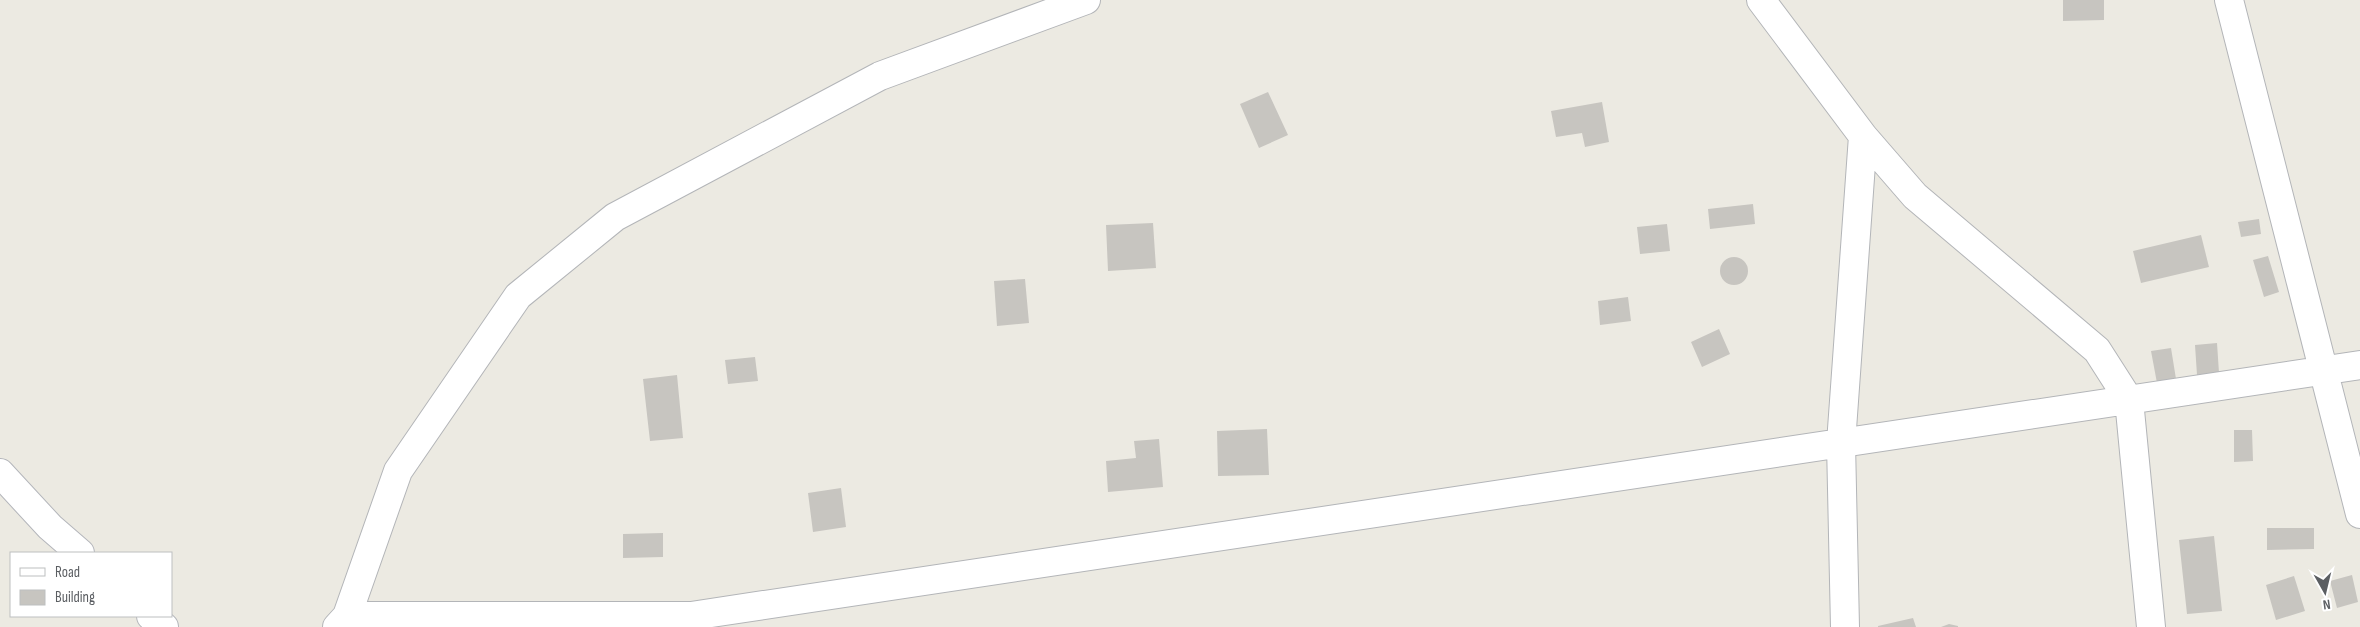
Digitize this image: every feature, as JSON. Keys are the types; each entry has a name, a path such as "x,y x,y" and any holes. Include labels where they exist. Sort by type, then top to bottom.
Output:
{"street":[{"path":"1086,0 880,76 615,217 518,296 398,471 342,621 691,616 2360,365"},
{"path":"1761,0 1863,136 1915,196 2097,350 2129,400 2151,627"},
{"path":"2230,0 2360,514"},
{"path":"1844,627 1841,443 1863,136"},
{"path":"0,473 50,527 79,552"},
{"path":"152,617 164,627"}],"building":[{"path":"2063,0 2104,0 2104,20 2063,21"},
{"path":"1268,92 1288,135 1259,148 1240,104"},
{"path":"1602,102 1609,142 1585,147 1582,133 1556,137 1551,111"},
{"path":"1753,204 1755,224 1710,229 1708,209"},
{"path":"2259,219 2261,234 2241,237 2238,222"},
{"path":"1153,223 1156,268 1108,271 1106,225"},
{"path":"1667,224 1670,251 1640,254 1637,227"},
{"path":"2201,235 2209,267 2141,283 2133,251"},
{"path":"2268,256 2279,292 2264,297 2253,260"},
{"path":"1734,257 1744,261 1748,271 1744,281 1734,285 1724,281 1720,271 1724,261"},
{"path":"1025,279 1029,323 997,326 994,281"},
{"path":"1628,297 1631,321 1600,325 1598,301"},
{"path":"1719,329 1730,354 1702,367 1691,342"},
{"path":"2217,343 2219,373 2197,375 2195,345"},
{"path":"2171,348 2176,379 2157,383 2151,351"},
{"path":"755,357 758,381 728,384 725,360"},
{"path":"677,375 683,438 650,441 643,379"},
{"path":"1267,429 1269,475 1218,476 1217,431"},
{"path":"2234,430 2252,430 2253,461 2234,462"},
{"path":"1159,439 1163,487 1108,492 1106,461 1136,458 1134,441"},
{"path":"841,488 846,527 813,532 808,493"},
{"path":"2267,528 2314,528 2314,549 2267,550"},
{"path":"663,533 663,557 623,558 623,534"},
{"path":"2214,536 2222,611 2187,614 2179,540"},
{"path":"2352,575 2358,602 2337,608 2330,581"},
{"path":"2294,576 2305,611 2276,620 2266,585"},
{"path":"1913,618 1916,627 1878,627 1878,626"},
{"path":"1949,624 1958,626 1958,627 1941,627"}]}
